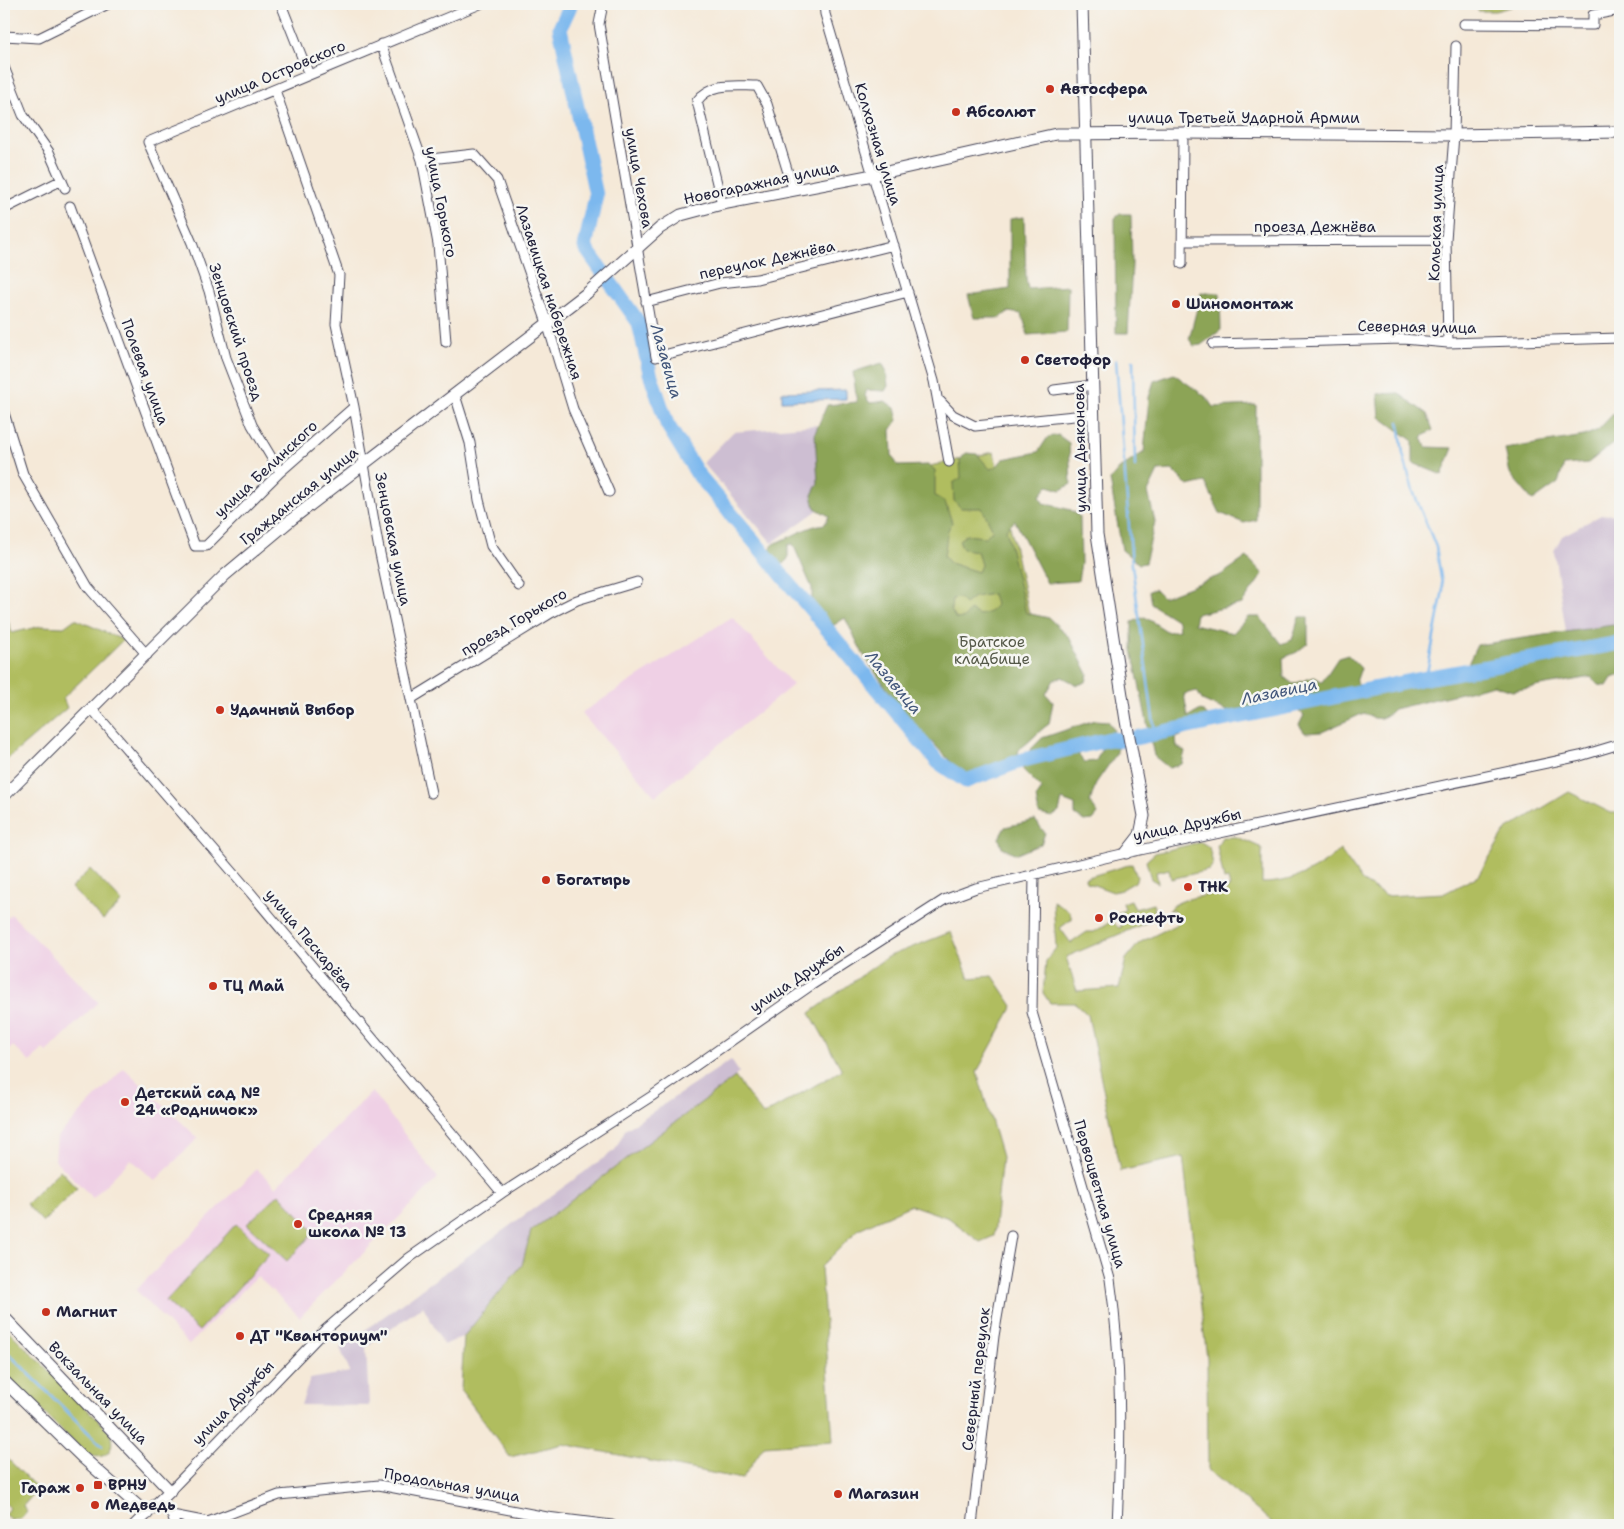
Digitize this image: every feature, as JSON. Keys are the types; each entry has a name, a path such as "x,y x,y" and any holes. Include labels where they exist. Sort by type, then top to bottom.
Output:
{"main road":[{"name":"улица Дьяконова","path":"1082,4 1097,534 1128,733 1144,816 1140,835 1126,853"},
{"name":"улица Третьей Ударной Армии","path":"873,175 1056,134 1085,132 1454,135 1620,132"},
{"name":"Новогаражная улица","path":"637,247 660,228 681,215 793,189 873,175"},
{"name":"Гражданская улица","path":"4,796 225,575 364,463 587,293 637,247"},
{"name":"Вокзальная улица","path":"4,1317 166,1495"},
{"path":"4,1381 82,1457 146,1514"},
{"name":"улица Дружбы","path":"135,1525 166,1495"}],"street":[{"path":"4,36 39,38 108,4"},
{"path":"281,4 309,75"},
{"name":"улица Островского","path":"172,198 148,142 480,4"},
{"name":"улица Чехова","path":"603,4 599,24 656,357 908,292"},
{"name":"Колхозная улица","path":"824,4 825,14 940,401 949,462"},
{"path":"1464,24 1593,25 1593,15 1620,10"},
{"name":"улица Горького","path":"381,44 422,160 438,244 446,342"},
{"name":"Кольская улица","path":"1448,343 1446,240 1454,135 1456,46"},
{"path":"4,67 23,115 49,152 63,184 4,209"},
{"path":"722,204 697,102 703,93 724,86 757,86 767,104 793,189"},
{"name":"Зенцовская улица","path":"275,90 339,274 336,324 354,407 378,544 431,793"},
{"path":"1182,264 1184,241 1183,133"},
{"name":"Лазавицкая набережная","path":"422,160 474,154 497,180 547,323 573,409 609,492"},
{"name":"Зенцовский проезд","path":"172,198 209,291 226,358 252,425 280,472"},
{"name":"Полевая улица","path":"70,206 195,546"},
{"name":"проезд Дежнёва","path":"1184,241 1446,240"},
{"name":"переулок Дежнёва","path":"646,302 720,283 757,279 894,245"},
{"name":"Северная улица","path":"1213,344 1403,339 1448,343 1620,338"},
{"path":"1054,390 1093,385"},
{"path":"455,395 470,443 479,500 491,546 519,586"},
{"path":"940,401 953,415 975,426 1094,414"},
{"name":"улица Белинского","path":"195,546 206,546 280,472 354,407"},
{"path":"4,413 23,474 88,587 147,655"},
{"name":"проезд Горького","path":"411,699 551,613 577,600 637,582"},
{"name":"улица Пескарёва","path":"92,709 250,892 502,1193"},
{"name":"улица Дружбы","path":"166,1495 324,1331 409,1258 502,1193 652,1096 810,986 944,900 976,888 1034,874 1580,756 1620,744"},
{"name":"Первоцветная улица","path":"1034,874 1032,1012 1110,1278 1116,1316 1121,1434 1117,1525"},
{"name":"Северный переулок","path":"972,1525 994,1336 1011,1236"},
{"name":"Продольная улица","path":"172,1515 208,1522 279,1494 379,1484 556,1522 612,1525"},
{"name":"Вокзальная улица","path":"166,1495 175,1525"}],"shaded area":[{"path":"816,425 836,497 772,543 703,463 733,432"},
{"path":"1620,514 1620,624 1566,632 1554,551 1562,536 1601,515"},
{"path":"732,617 793,685 655,796 581,713"},
{"path":"11,914 98,1002 47,1052 43,1049 30,1062 13,1046 4,1055 4,921"},
{"path":"731,1060 739,1072 735,1077 531,1231 522,1265 464,1336 444,1345 423,1306 366,1347 369,1406 301,1405 310,1379 350,1372 340,1348 615,1150 625,1130"},
{"name":"Детский сад № 24 «Родничок»","path":"124,1068 198,1138 155,1181 131,1159 93,1198 55,1160 57,1137"},
{"name":"Средняя школа № 13","path":"372,1092 438,1178 300,1317 257,1276 189,1345 136,1290 257,1169 276,1187"}],"green space":[{"path":"1475,4 1511,4 1511,7 1495,11 1478,11"},
{"path":"1120,214 1131,214 1132,265 1128,333 1116,333 1115,218"},
{"path":"1024,217 1028,289 1068,286 1067,332 1028,335 1022,314 1008,312 1000,318 974,318 968,295 1010,289 1010,219"},
{"path":"1201,293 1220,293 1221,330 1201,345 1194,346 1189,339"},
{"path":"882,363 886,370 888,386 885,391 867,390 865,396 870,403 885,401 895,408 898,420 891,430 892,455 898,466 928,465 935,470 935,496 945,502 952,522 948,530 944,556 950,563 978,572 981,565 977,551 963,549 959,540 966,535 985,537 993,530 982,508 961,508 954,501 953,483 961,478 960,460 966,453 977,454 990,469 996,467 1003,459 1038,452 1048,437 1058,435 1069,443 1071,484 1061,490 1048,486 1040,496 1043,503 1071,510 1080,517 1081,563 1078,581 1047,583 1015,521 1006,529 1026,613 1049,618 1069,637 1088,674 1086,682 1078,685 1062,677 1054,680 1046,694 1053,702 1049,724 1019,749 1017,760 1006,761 964,776 933,743 921,739 863,654 845,618 834,625 826,623 812,601 812,588 793,544 788,545 788,559 782,565 773,561 769,551 773,544 811,527 825,524 829,516 815,508 812,495 818,483 815,433 827,405 857,402 853,372","holes":["993,594 996,605 990,612 979,615 970,610 964,618 956,619 951,610 952,599 959,598 965,604 974,597"]},
{"path":"1174,374 1206,397 1213,407 1256,405 1256,520 1244,523 1220,513 1205,482 1188,486 1172,470 1158,471 1148,492 1155,522 1145,563 1139,564 1122,550 1110,480 1119,469 1144,452 1149,397 1154,381"},
{"path":"1398,393 1427,414 1433,430 1422,437 1426,447 1453,448 1442,475 1413,463 1413,441 1380,417 1378,394"},
{"path":"1613,414 1620,420 1620,438 1588,463 1564,465 1558,483 1533,501 1510,474 1505,449 1584,436 1598,430"},
{"name":"Братское кладбище","path":"994,452 1046,692 959,711 907,471"},
{"path":"1247,557 1263,574 1242,604 1196,614 1194,624 1233,633 1248,617 1260,617 1281,644 1292,640 1299,617 1308,617 1308,643 1297,652 1283,658 1284,677 1293,684 1314,677 1322,682 1338,658 1348,655 1361,668 1356,682 1364,688 1467,666 1477,645 1620,624 1620,675 1612,678 1607,686 1598,685 1591,677 1512,691 1494,685 1394,709 1380,718 1373,718 1364,713 1322,732 1305,733 1299,725 1304,715 1285,703 1229,712 1202,700 1197,691 1184,694 1188,717 1201,710 1207,715 1207,725 1176,738 1177,747 1185,751 1182,764 1169,768 1154,756 1132,650 1132,622 1145,617 1168,632 1179,630 1178,621 1151,604 1149,591 1155,589 1163,597 1221,575"},
{"path":"4,609 12,633 41,626 64,627 75,619 123,640 63,698 67,708 4,762"},
{"path":"1095,720 1108,721 1114,730 1110,736 1080,743 1079,756 1085,762 1096,761 1102,748 1108,742 1117,746 1117,753 1096,783 1090,802 1098,814 1093,820 1084,821 1075,815 1075,805 1062,800 1059,812 1052,817 1039,814 1036,798 1042,789 1023,770 1022,758 1042,738"},
{"path":"1569,792 1611,813 1620,813 1620,1525 1275,1525 1208,1470 1207,1359 1183,1157 1120,1171 1088,1015 1075,1003 1050,1003 1043,993 1046,961 1056,948 1053,901 1069,911 1072,919 1060,928 1071,943 1087,932 1094,932 1112,921 1119,928 1121,927 1117,913 1125,910 1123,903 1131,900 1135,909 1153,904 1157,918 1066,957 1077,991 1119,988 1126,959 1139,943 1177,924 1173,910 1168,911 1173,906 1187,899 1227,892 1226,888 1230,887 1228,879 1224,880 1217,846 1222,837 1237,837 1262,848 1262,883 1284,881 1304,874 1323,864 1340,850 1363,882 1386,896 1445,893 1478,876 1506,830"},
{"path":"1035,820 1045,833 1041,844 1017,854 1002,848 999,838 1005,827"},
{"path":"1201,842 1209,847 1213,864 1209,870 1171,879 1169,869 1156,872 1158,883 1151,879 1146,861 1155,853"},
{"path":"1132,864 1137,877 1135,882 1121,890 1113,892 1086,882 1085,878"},
{"path":"90,869 122,902 103,920 71,888"},
{"path":"951,932 969,978 993,976 1013,1006 977,1072 1002,1157 994,1236 980,1242 949,1218 911,1205 859,1229 821,1267 833,1441 764,1446 742,1479 563,1444 510,1457 461,1390 464,1336 522,1265 531,1231 735,1077 763,1115 842,1070 810,1013 887,957"},
{"path":"60,1170 77,1188 43,1222 26,1204"},
{"path":"279,1194 314,1232 287,1261 247,1224"},
{"path":"236,1224 269,1254 199,1331 166,1301"},
{"path":"4,1326 108,1430 112,1443 108,1453 98,1457 85,1453 4,1374"},
{"path":"4,1455 38,1489 23,1506 27,1511 20,1519 10,1519 4,1514 10,1508 4,1502"}],"water":[{"path":"846,390 846,399 782,401 782,392"}],"waterway":[{"name":"Лазавица","path":"571,4 560,28 596,195 585,247 639,323 650,373 667,424 697,473 938,762 966,781 1023,760 1110,739 1125,740 1426,678 1620,643"},
{"path":"1116,360 1132,565 1155,733"},
{"path":"1133,360 1135,467"},
{"path":"1399,422 1403,454 1413,491 1436,547 1443,590 1426,678"},
{"path":"4,1349 102,1446"}],"place":[{"name":"Автосфера","path":"1050,89"},
{"name":"Абсолют","path":"956,112"},
{"name":"Шиномонтаж","path":"1176,304"},
{"name":"Светофор","path":"1025,360"},
{"name":"Удачный Выбор","path":"220,710"},
{"name":"Богатырь","path":"546,880"},
{"name":"ТНК","path":"1188,887"},
{"name":"Роснефть","path":"1099,918"},
{"name":"ТЦ Май","path":"213,986"},
{"name":"Детский сад № 24 «Родничок»","path":"125,1102"},
{"name":"Средняя школа № 13","path":"298,1224"},
{"name":"Магнит","path":"46,1312"},
{"name":"ДТ \"Кванториум\"","path":"240,1336"},
{"name":"ВРНУ","path":"98,1485"},
{"name":"Гараж","path":"80,1488"},
{"name":"Магазин","path":"838,1494"},
{"name":"Медведь","path":"95,1505"}]}
